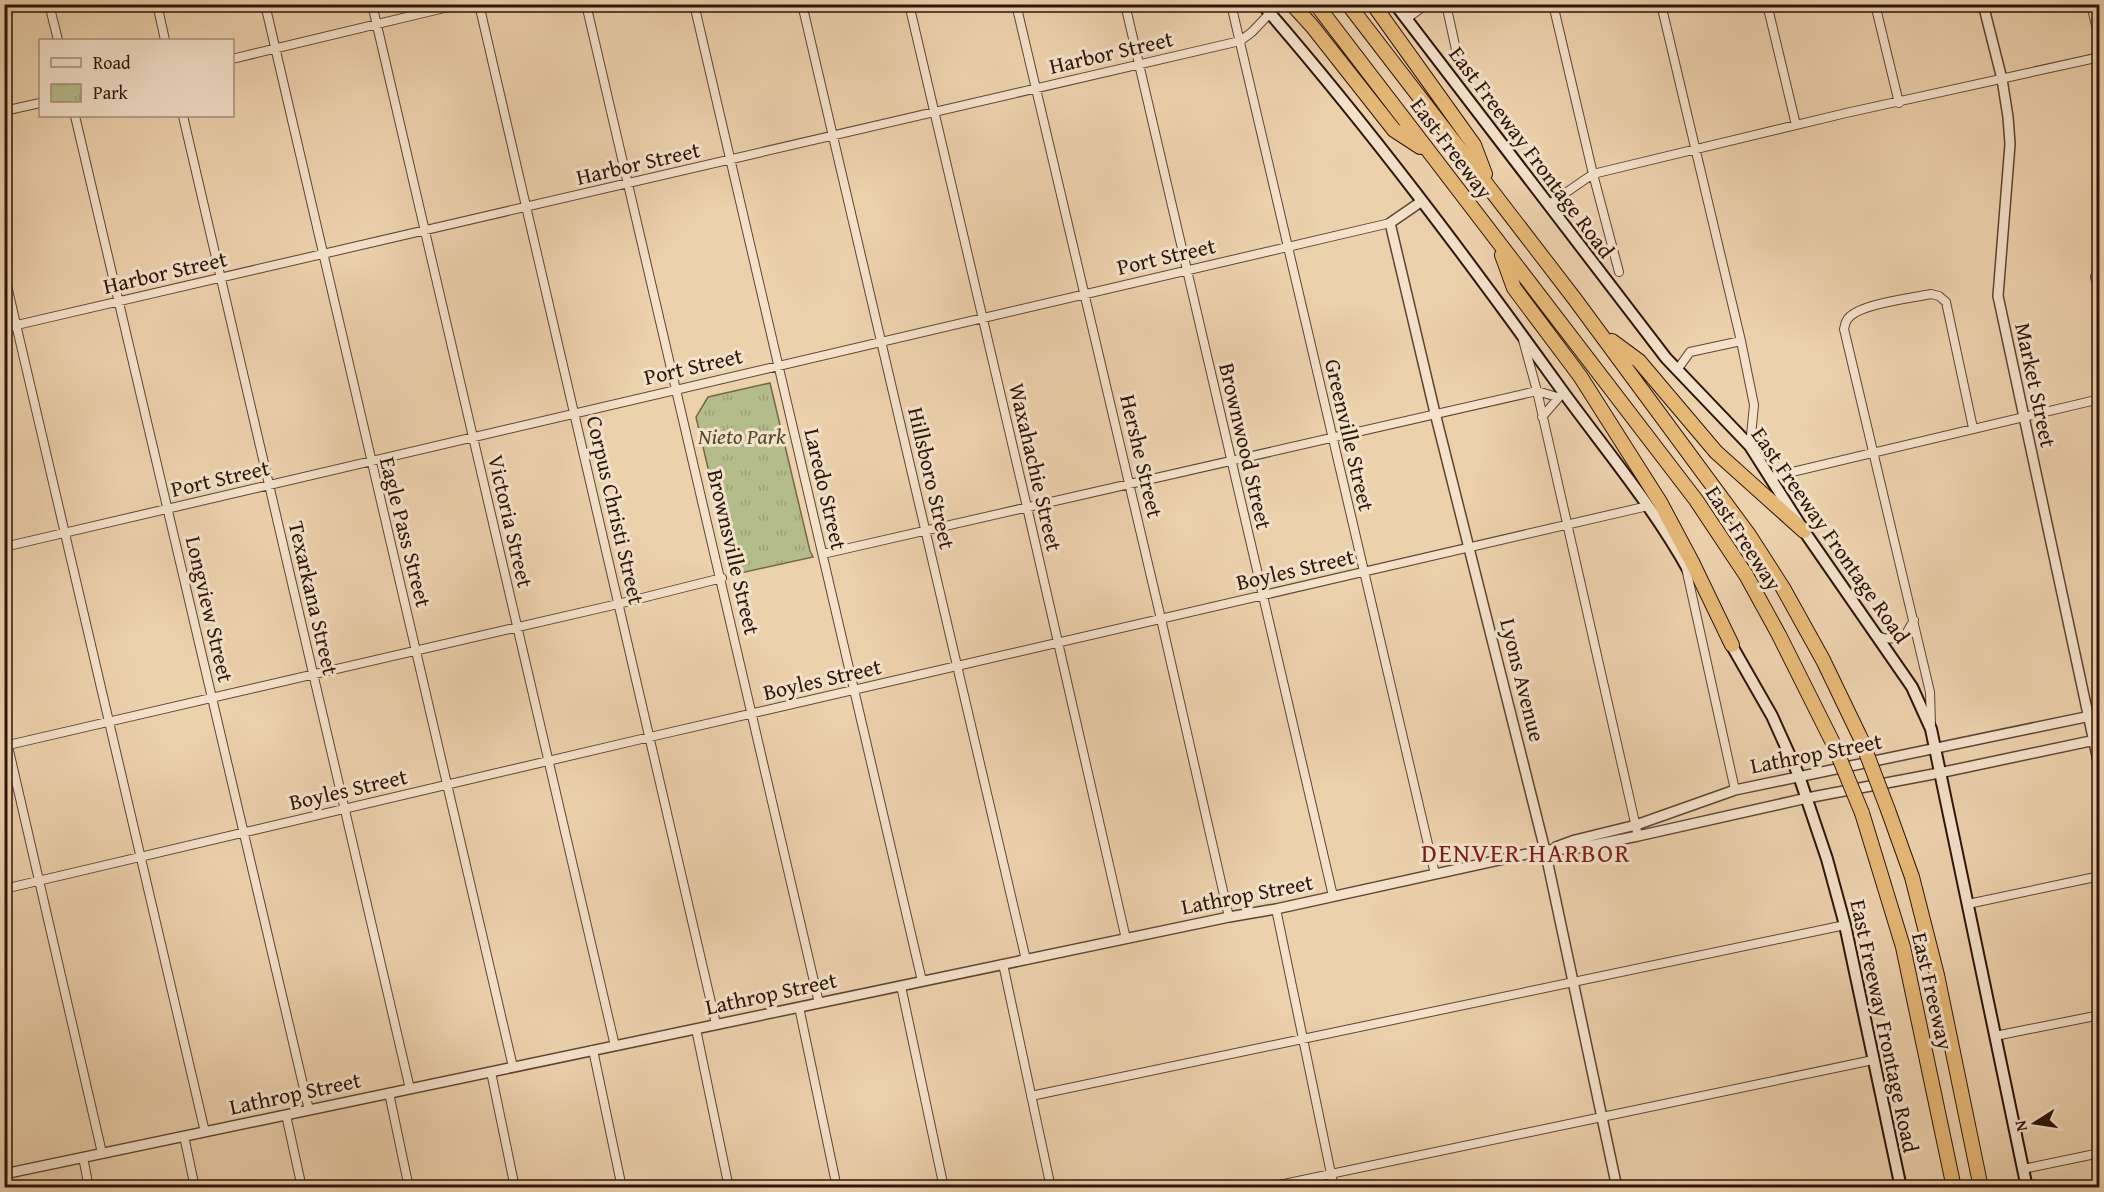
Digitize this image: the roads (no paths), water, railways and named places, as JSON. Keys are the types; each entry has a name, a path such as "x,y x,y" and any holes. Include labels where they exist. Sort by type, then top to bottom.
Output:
{"highway":[{"path":"1292,4 1394,130 1429,153"},
{"name":"East Freeway","path":"1316,4 1703,510 1746,575 1784,645 1834,745 1862,813 1903,947 1954,1188"},
{"name":"East Freeway","path":"1348,4 1600,333 1749,535 1783,588 1823,660 1861,739 1912,877 1936,975 1981,1188"},
{"path":"1373,4 1474,145 1491,189"},
{"path":"1497,242 1515,288 1580,376 1660,502 1732,645"},
{"path":"1600,333 1639,361 1716,452 1804,531"}],"main road":[{"name":"East Freeway Frontage Road","path":"1262,4 1337,91 1422,201 1521,333 1561,395 1647,506 1684,561 1772,716 1799,776 1827,859 1845,925 1901,1188"},
{"name":"East Freeway Frontage Road","path":"1395,4 1645,332 1677,370 1750,446 1804,531 1912,687 1931,729 2027,1188"}],"street":[{"path":"49,4 58,39"},
{"path":"157,4 165,39"},
{"name":"Eagle Pass Street","path":"265,4 513,1067"},
{"name":"Victoria Street","path":"372,4 615,1046"},
{"path":"234,58 461,4"},
{"name":"Corpus Christi Street","path":"479,4 716,1024"},
{"name":"Brownsville Street","path":"586,4 722,578 819,1003"},
{"name":"Laredo Street","path":"694,4 922,981"},
{"name":"Hillsboro Street","path":"802,4 1026,960"},
{"name":"Waxahachie Street","path":"909,4 1126,939"},
{"name":"Hershe Street","path":"1016,4 1130,483 1229,917"},
{"name":"Brownwood Street","path":"1125,4 1333,896"},
{"name":"Greenville Street","path":"1231,4 1435,874"},
{"path":"1406,19 1427,4"},
{"path":"1446,4 1458,59"},
{"path":"1553,4 1593,174 1619,272"},
{"path":"1661,4 1754,405 1750,446"},
{"path":"1767,4 1796,125"},
{"path":"1875,4 1899,102"},
{"name":"Market Street","path":"1983,4 2002,79 2010,144 1998,296 2022,417 2089,716 2098,738 2100,770"},
{"path":"2091,4 2100,43"},
{"name":"Harbor Street","path":"4,328 1240,41 1270,13"},
{"path":"1548,205 1593,174 1694,148 2100,57"},
{"path":"4,111 39,103"},
{"name":"Longview Street","path":"75,117 309,1110"},
{"name":"Texarkana Street","path":"183,117 410,1089"},
{"path":"1390,223 1422,201"},
{"name":"Port Street","path":"4,547 778,364 1390,223"},
{"name":"Lyons Avenue","path":"1390,223 1435,413 1545,850 1617,1188"},
{"path":"4,273 205,1132"},
{"path":"2095,277 2100,295"},
{"path":"1931,729 1930,692 1844,329 1847,319 1855,312 1869,307 1931,294 1939,296 1946,303 1973,428"},
{"path":"1521,333 1537,391 1638,836"},
{"path":"1677,370 1690,352 1741,341"},
{"path":"823,554 1537,391 1561,395"},
{"path":"1542,417 1561,395"},
{"path":"1771,477 2100,399"},
{"name":"Boyles Street","path":"4,889 650,736 1647,506"},
{"path":"1684,561 1735,790"},
{"path":"6,746 722,578"},
{"path":"1876,635 1883,639 1896,639 1906,634 1914,620"},
{"name":"Lathrop Street","path":"4,1174 1003,964 1276,909 1545,850 1636,825 1735,790 2100,714"},
{"path":"4,729 6,746 102,1153"},
{"name":"Lathrop Street","path":"1545,850 1578,848 1638,836 1807,798 1939,773 2098,738"},
{"path":"1968,904 2100,876"},
{"path":"1276,909 1334,1188"},
{"path":"1031,1096 1304,1041 1845,925"},
{"path":"1003,964 1051,1188"},
{"path":"901,986 944,1188"},
{"path":"799,1007 837,1188"},
{"path":"1995,1036 2100,1015"},
{"path":"696,1029 729,1188"},
{"path":"593,1050 622,1188"},
{"path":"1264,1188 1873,1060"},
{"path":"491,1072 515,1188"},
{"path":"389,1093 409,1188"},
{"path":"286,1115 302,1188"},
{"path":"184,1136 195,1188"},
{"path":"2023,1168 2100,1153"},
{"path":"82,1158 89,1188"}],"district":[{"name":"DENVER HARBOR","path":"1526,852"}],"park label":[{"name":"Nieto Park","path":"742,436"}]}
